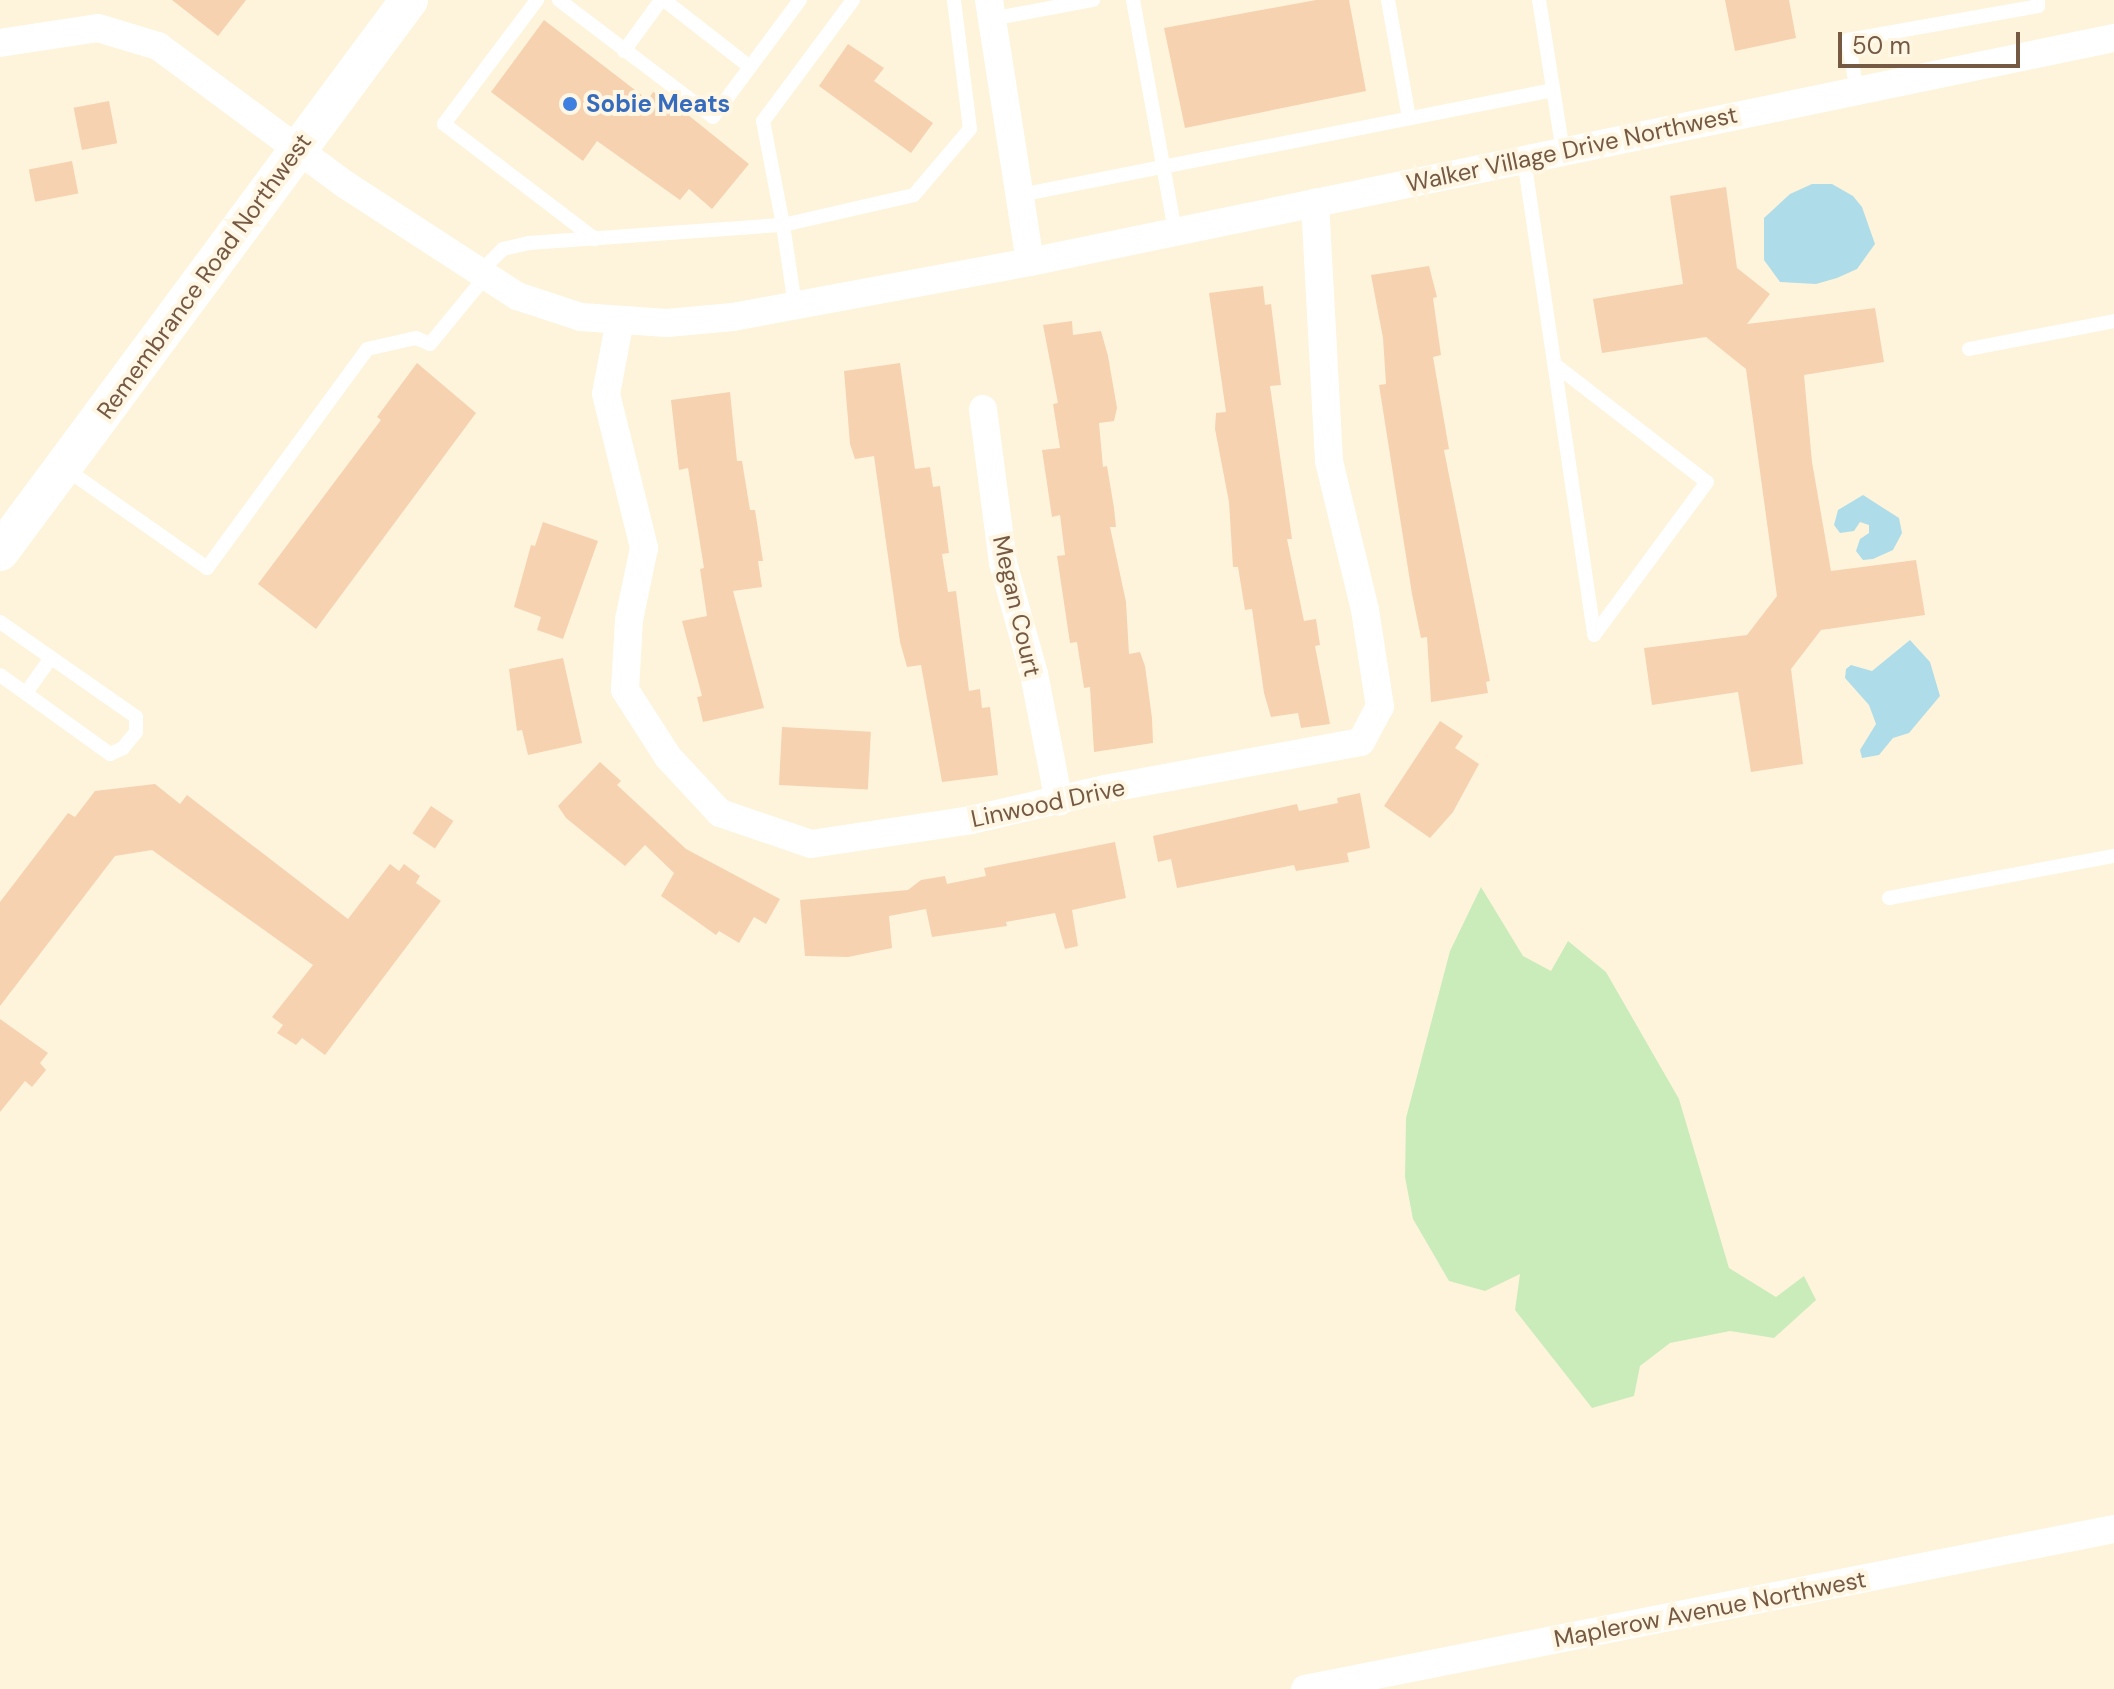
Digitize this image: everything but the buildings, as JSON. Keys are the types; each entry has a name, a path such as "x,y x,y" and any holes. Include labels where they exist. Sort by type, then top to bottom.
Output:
{"main road":[{"name":"Remembrance Road Northwest","path":"0,552 409,0"}],"street":[{"path":"990,10 1030,262"},
{"name":"Walker Village Drive Northwest","path":"0,43 73,29 123,32 158,46 297,149 517,296 568,313 667,323 795,305 1030,262 2114,38"},
{"name":"Linwood Drive","path":"620,320 606,394 644,548 629,620 625,690 668,757 720,813 811,844 1059,802 1361,742 1380,707 1365,610 1329,461 1315,202"},
{"name":"Megan Court","path":"983,409 1003,563 1034,674 1059,802"},
{"name":"Maplerow Avenue Northwest","path":"1305,1689 2114,1529"}],"lane":[{"path":"537,0 444,124 595,239"},
{"path":"559,0 713,117 800,0"},
{"path":"624,51 662,0 750,67"},
{"path":"795,305 763,121 853,0"},
{"path":"63,467 207,568 367,349 416,338 430,344 503,249 783,225 914,195 970,129 954,0"},
{"path":"990,10 1093,0"},
{"path":"1133,0 1175,231"},
{"path":"1388,0 1409,118"},
{"path":"1539,0 1563,151"},
{"path":"1857,91 1848,40 2038,6 2038,0"},
{"path":"1020,195 1553,90"},
{"path":"1524,159 1558,367 1594,635 1707,482 1558,367"},
{"path":"1969,349 2114,321"},
{"path":"0,622 136,717 136,732 110,754 0,675"},
{"path":"26,693 50,659"},
{"path":"1889,898 2114,856"}],"green space":[{"path":"1481,887 1523,956 1551,971 1568,941 1606,972 1679,1099 1729,1268 1776,1297 1804,1276 1816,1300 1774,1338 1730,1331 1670,1343 1640,1366 1634,1396 1592,1408 1515,1310 1520,1274 1485,1291 1449,1281 1413,1219 1405,1177 1406,1118 1450,951"}],"water":[{"path":"1812,184 1832,184 1853,196 1862,207 1875,244 1857,269 1837,278 1816,284 1780,282 1764,260 1764,218 1790,194"},
{"path":"1863,495 1899,518 1902,533 1893,550 1863,560 1856,551 1860,539 1869,533 1869,525 1860,522 1854,531 1840,533 1834,525 1838,510"},
{"path":"1910,640 1930,662 1940,696 1909,733 1893,738 1879,755 1862,758 1860,750 1876,724 1869,705 1845,678 1846,669 1851,665 1872,671"}],"place":[{"name":"Sobie Meats","path":"570,104"}]}
